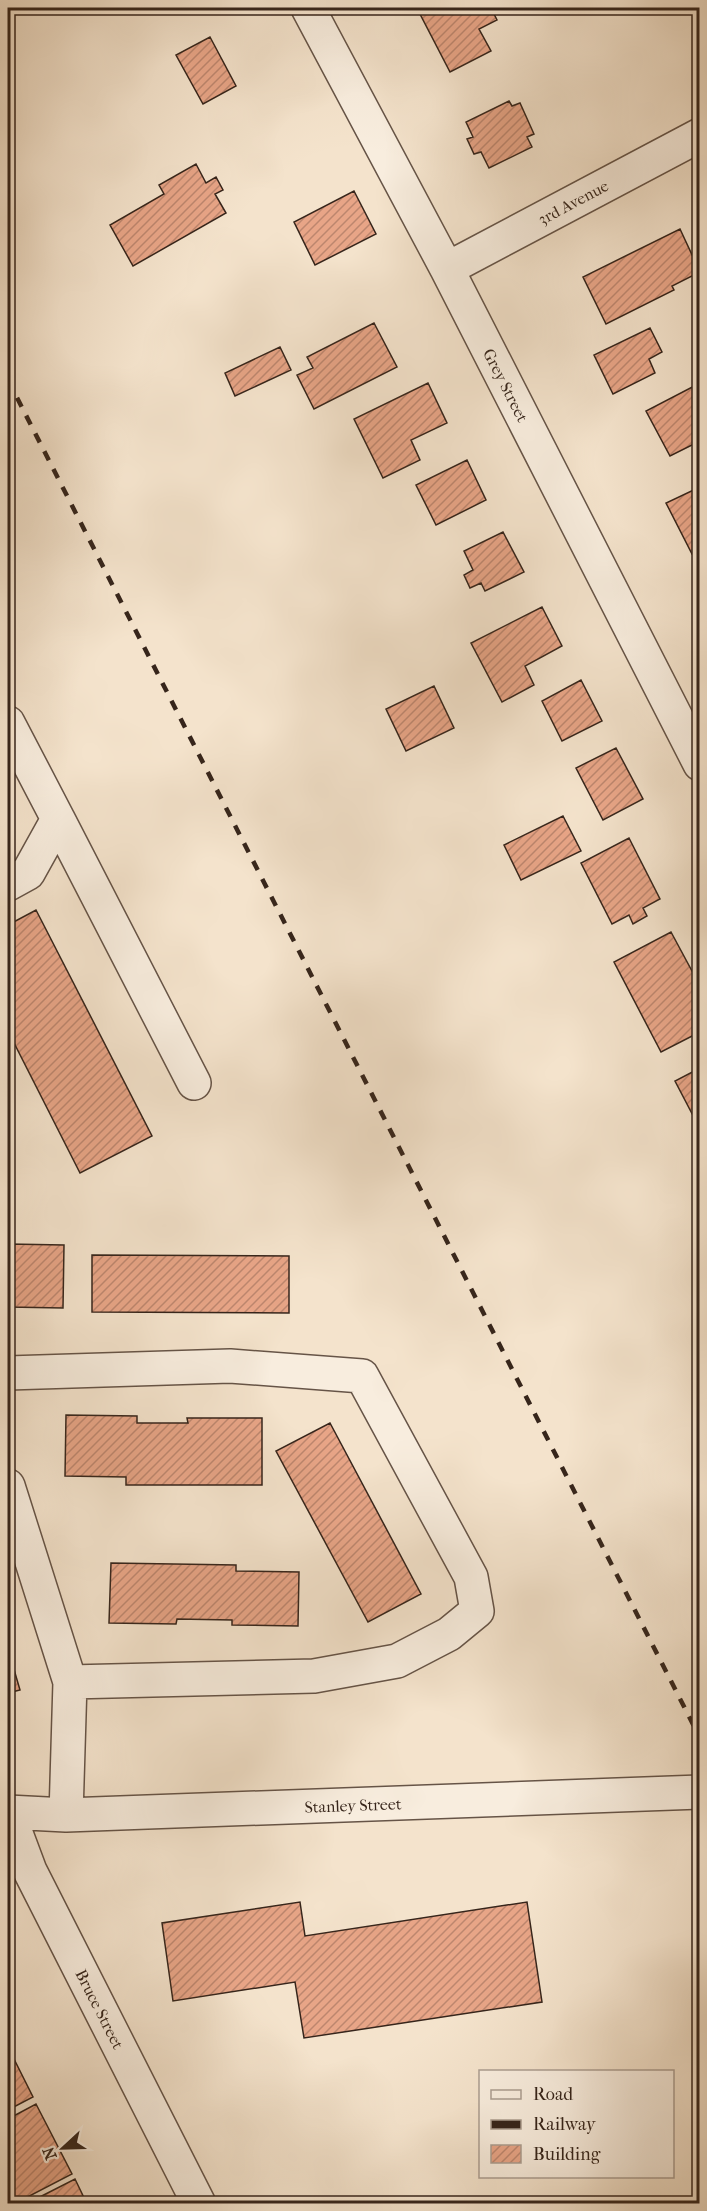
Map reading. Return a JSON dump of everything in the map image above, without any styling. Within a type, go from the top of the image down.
[{"type":"street","name":"Grey Street","points":[[308,8],[447,269],[699,764]]},
{"type":"street","name":"3rd Avenue","points":[[447,269],[699,135]]},
{"type":"street","points":[[8,723],[194,1083]]},
{"type":"street","points":[[8,884],[28,873],[58,819]]},
{"type":"street","points":[[8,1373],[230,1366],[362,1376],[471,1577],[477,1611],[449,1634],[397,1661],[314,1676],[70,1682]]},
{"type":"street","points":[[8,1486],[70,1682],[66,1815]]},
{"type":"street","name":"Stanley Street","points":[[8,1812],[66,1815],[699,1792]]},
{"type":"street","name":"Bruce Street","points":[[8,1812],[30,1871],[199,2204]]},
{"type":"building","points":[[433,8],[491,8],[497,20],[479,29],[491,51],[450,72],[420,14]]},
{"type":"building","points":[[210,37],[236,86],[203,104],[176,55]]},
{"type":"building","points":[[509,101],[512,106],[520,103],[534,134],[527,137],[532,147],[489,168],[481,152],[474,154],[467,139],[473,137],[466,122]]},
{"type":"building","points":[[196,164],[206,183],[216,177],[223,190],[215,194],[226,213],[133,266],[110,225],[164,194],[159,185]]},
{"type":"building","points":[[354,191],[376,234],[315,265],[294,222]]},
{"type":"building","points":[[680,229],[700,272],[672,286],[674,290],[606,324],[583,277]]},
{"type":"building","points":[[374,323],[397,367],[314,409],[297,375],[313,368],[307,357]]},
{"type":"building","points":[[650,328],[662,352],[649,359],[655,373],[613,394],[594,355]]},
{"type":"building","points":[[280,347],[291,370],[235,396],[225,373]]},
{"type":"building","points":[[428,383],[447,423],[411,440],[420,460],[383,478],[354,419]]},
{"type":"building","points":[[700,383],[700,441],[670,456],[646,411]]},
{"type":"building","points":[[467,460],[486,500],[436,525],[416,485]]},
{"type":"building","points":[[700,487],[700,550],[692,554],[666,503]]},
{"type":"building","points":[[503,532],[524,572],[485,591],[481,583],[470,588],[464,575],[473,570],[464,551]]},
{"type":"building","points":[[542,607],[562,646],[525,666],[534,685],[502,702],[471,643]]},
{"type":"building","points":[[581,680],[602,721],[562,741],[542,701]]},
{"type":"building","points":[[434,686],[454,728],[406,751],[386,709]]},
{"type":"building","points":[[616,748],[643,799],[603,820],[576,768]]},
{"type":"building","points":[[563,816],[581,851],[521,880],[504,845]]},
{"type":"building","points":[[629,838],[660,899],[643,908],[647,916],[633,924],[629,915],[612,924],[581,863]]},
{"type":"building","points":[[36,910],[152,1136],[80,1173],[8,1031],[8,925]]},
{"type":"building","points":[[671,932],[700,986],[700,1032],[661,1052],[614,962]]},
{"type":"building","points":[[700,1068],[700,1129],[675,1081]]},
{"type":"building","points":[[8,1244],[64,1245],[63,1308],[8,1307]]},
{"type":"building","points":[[92,1255],[289,1256],[289,1313],[92,1312]]},
{"type":"building","points":[[66,1415],[137,1416],[137,1423],[188,1423],[187,1418],[262,1418],[262,1485],[126,1485],[126,1477],[65,1476]]},
{"type":"building","points":[[330,1423],[421,1594],[368,1622],[276,1451]]},
{"type":"building","points":[[111,1563],[236,1565],[236,1571],[299,1572],[298,1626],[232,1625],[232,1620],[177,1619],[176,1624],[109,1623]]},
{"type":"building","points":[[8,1649],[20,1690],[8,1693]]},
{"type":"building","points":[[300,1902],[305,1936],[527,1902],[542,2002],[304,2038],[295,1982],[173,2001],[162,1923]]},
{"type":"building","points":[[8,2047],[33,2097],[8,2110]]},
{"type":"building","points":[[36,2104],[72,2174],[14,2204],[8,2204],[8,2119]]},
{"type":"building","points":[[75,2179],[87,2204],[26,2204]]},
{"type":"railway","points":[[8,380],[700,1738]]}]
